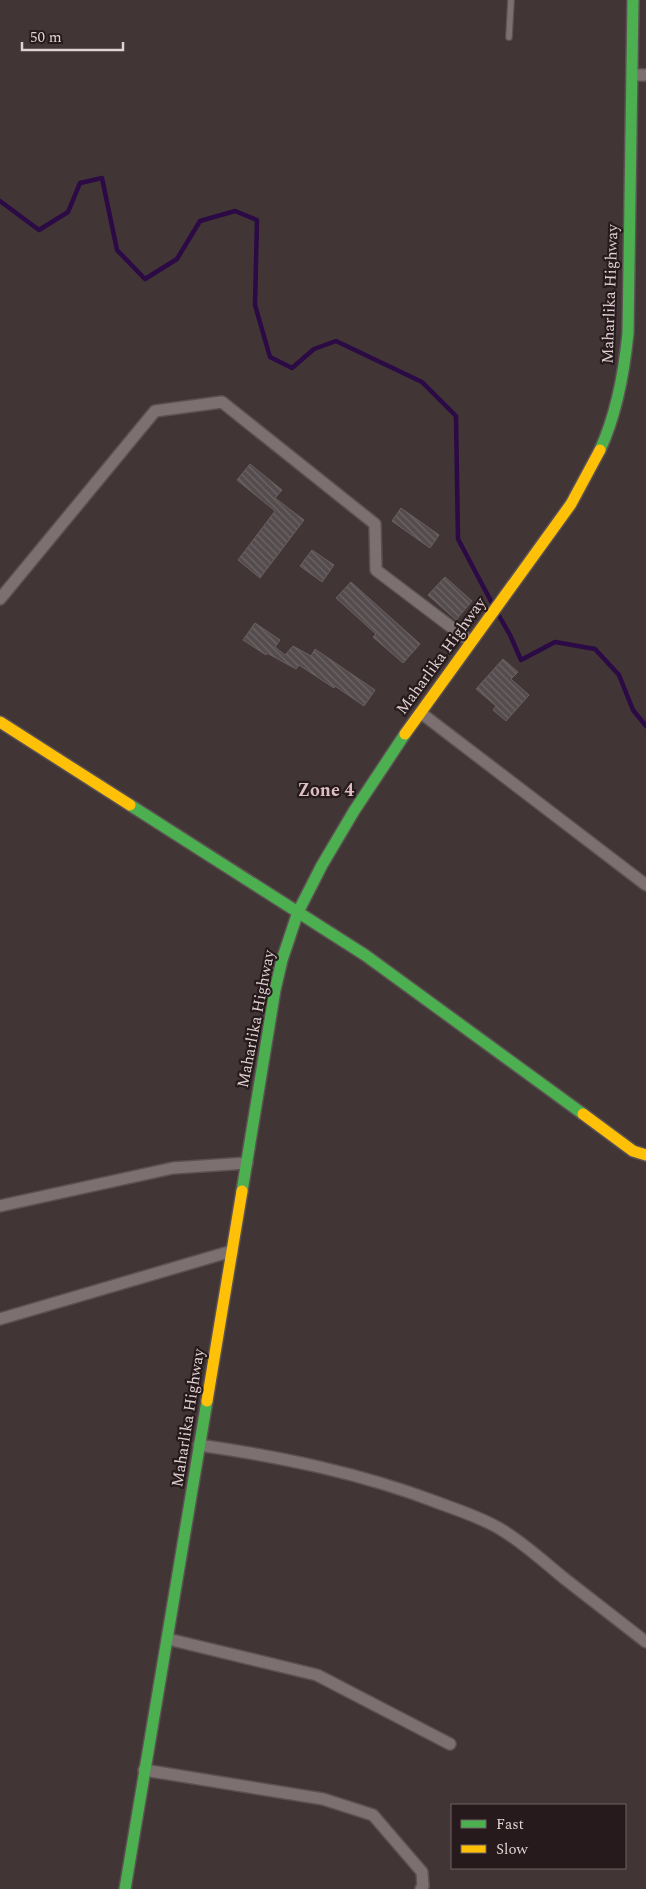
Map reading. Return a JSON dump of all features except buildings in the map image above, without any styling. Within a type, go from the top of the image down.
[{"type":"main road","name":"Maharlika Highway","points":[[125,1889],[275,990],[290,934],[298,912],[322,865],[354,811],[405,734],[517,581],[584,483],[606,438],[618,402],[626,358],[628,333],[633,0]]},
{"type":"main road","points":[[0,722],[365,954],[633,1151],[646,1154]]},
{"type":"street","points":[[633,74],[646,75]]},
{"type":"street","points":[[0,599],[155,411],[222,402],[375,524],[376,570],[471,642]]},
{"type":"street","points":[[421,713],[646,885]]},
{"type":"street","points":[[0,1206],[173,1168],[247,1163]]},
{"type":"street","points":[[0,1319],[232,1251]]},
{"type":"street","points":[[199,1444],[278,1457],[323,1467],[412,1492],[478,1518],[501,1529],[535,1553],[646,1642]]},
{"type":"street","points":[[168,1639],[317,1675],[450,1744]]},
{"type":"street","points":[[144,1770],[323,1799],[373,1815],[422,1872],[423,1886],[421,1889]]},
{"type":"lane","points":[[509,37],[511,0]]},
{"type":"waterway","points":[[0,201],[39,230],[68,212],[80,183],[102,178],[117,250],[145,279],[177,259],[200,221],[235,211],[257,220],[255,305],[270,357],[292,368],[314,349],[336,341],[422,382],[456,416],[458,539],[492,603]]},
{"type":"waterway","points":[[498,614],[521,660],[555,642],[595,649],[619,675],[633,710],[646,726]]},
{"type":"traffic: fast","points":[[600,450],[611,422],[619,393],[628,333],[633,0]]},
{"type":"traffic: fast","points":[[242,1191],[275,990],[282,960],[298,912],[322,865],[354,811],[405,734]]},
{"type":"traffic: fast","points":[[130,805],[365,955],[583,1114]]},
{"type":"traffic: fast","points":[[125,1889],[207,1401]]},
{"type":"traffic: slow","points":[[405,734],[571,504],[600,450]]},
{"type":"traffic: slow","points":[[0,722],[130,805]]},
{"type":"traffic: slow","points":[[583,1114],[633,1151],[646,1155]]},
{"type":"traffic: slow","points":[[207,1401],[242,1191]]},
{"type":"district","name":"Zone 4","points":[[326,790]]}]
